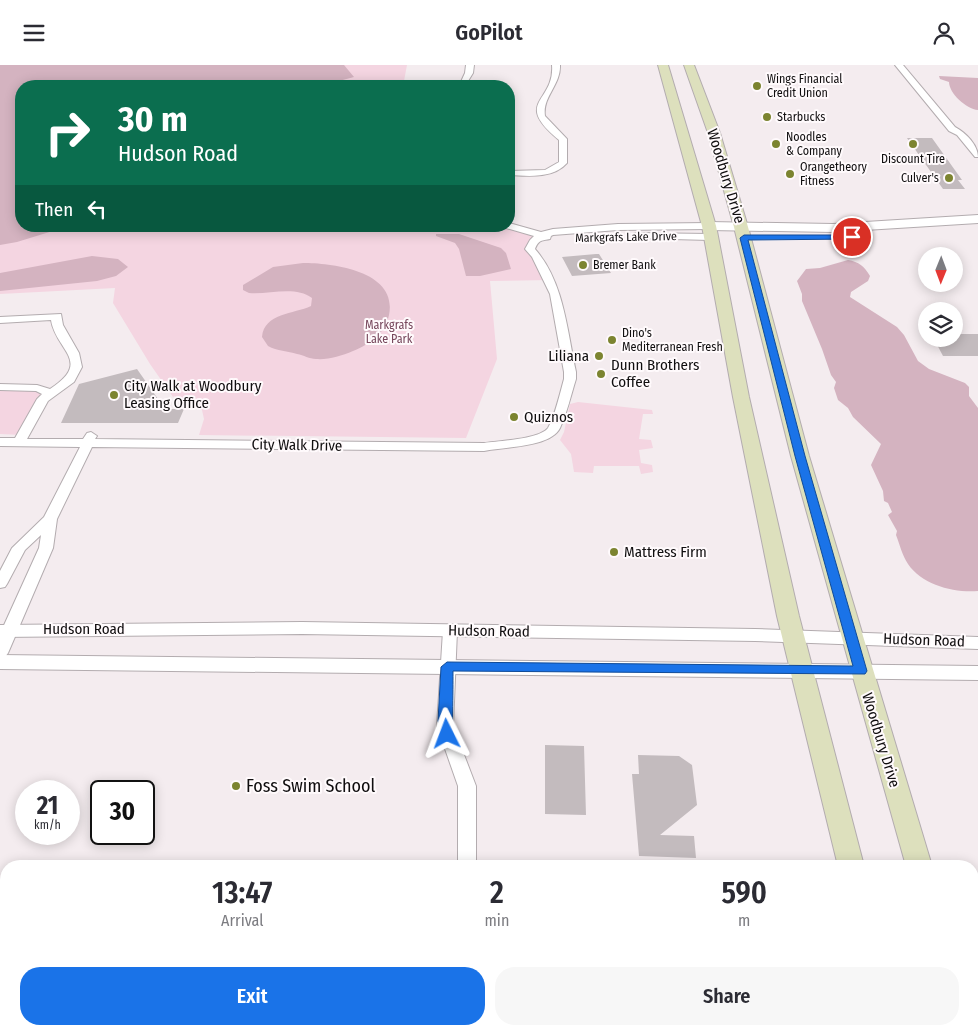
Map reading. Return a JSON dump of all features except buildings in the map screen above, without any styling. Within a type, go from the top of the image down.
[{"type":"main road","name":"Woodbury Drive","points":[[663,65],[710,231],[741,397],[800,670],[849,860]]},
{"type":"main road","name":"Woodbury Drive","points":[[688,65],[714,133],[800,456],[917,860]]},
{"type":"street","points":[[465,80],[470,65]]},
{"type":"street","points":[[515,173],[554,170],[563,163],[563,139],[548,125],[542,117],[541,111],[541,105],[556,81],[556,65]]},
{"type":"street","points":[[900,65],[952,129],[960,133],[978,155]]},
{"type":"street","points":[[911,66],[928,86]]},
{"type":"street","points":[[953,116],[962,129],[960,133]]},
{"type":"street","points":[[742,233],[978,219]]},
{"type":"street","name":"Markgrafs Lake Drive","points":[[542,235],[618,227],[710,231]]},
{"type":"street","name":"Markgrafs Lake Drive","points":[[515,228],[558,239],[710,231]]},
{"type":"street","points":[[710,231],[852,237],[978,228]]},
{"type":"street","points":[[542,235],[530,247],[536,256],[546,245],[558,239]]},
{"type":"street","name":"City Walk Drive","points":[[0,434],[21,438],[484,447],[535,440],[552,431],[570,379],[555,294],[536,256]]},
{"type":"street","points":[[0,320],[57,316],[57,324],[73,352],[77,365],[73,376],[43,399],[21,438]]},
{"type":"street","points":[[0,387],[34,387],[51,393]]},
{"type":"street","name":"City Walk Drive","points":[[0,442],[21,438]]},
{"type":"street","points":[[0,653],[4,631],[46,549],[50,519],[90,439]]},
{"type":"street","points":[[0,584],[19,548],[50,519]]},
{"type":"street","name":"Hudson Road","points":[[4,631],[302,628],[793,636],[978,643]]},
{"type":"street","points":[[450,631],[445,726],[467,786],[467,860]]},
{"type":"street","name":"Hudson Road","points":[[0,662],[978,673]]},
{"type":"green space","name":"Markgrafs Lake Park","points":[[0,65],[407,65],[404,80],[15,80],[15,232],[515,232],[515,228],[542,235],[530,247],[549,280],[490,281],[497,359],[466,438],[199,435],[204,419],[202,410],[193,407],[189,402],[181,404],[175,396],[173,397],[150,364],[113,303],[115,288],[0,294]]},
{"type":"green space","points":[[0,387],[51,393],[23,435],[0,434]]},
{"type":"green space","points":[[578,402],[652,410],[653,414],[643,414],[639,439],[651,440],[653,448],[639,450],[641,463],[652,465],[653,472],[641,474],[639,466],[594,466],[593,473],[574,472],[571,454],[560,440],[564,432],[570,404]]},
{"type":"shaded area","points":[[0,65],[344,65],[354,77],[343,80],[15,80],[15,232],[50,232],[0,245]]},
{"type":"shaded area","points":[[939,76],[978,78],[978,110],[968,107],[959,100],[952,91],[949,82],[940,79]]},
{"type":"shaded area","points":[[436,234],[459,234],[501,248],[506,253],[511,269],[480,276],[466,276],[459,249],[455,243],[436,236]]},
{"type":"shaded area","points":[[92,256],[118,259],[128,267],[116,276],[97,281],[0,291],[0,273]]},
{"type":"shaded area","points":[[848,260],[861,265],[870,276],[868,281],[851,292],[850,297],[897,327],[904,335],[918,361],[929,369],[965,383],[969,387],[969,396],[978,408],[978,591],[959,591],[939,586],[921,577],[908,564],[896,535],[897,531],[888,515],[892,512],[888,503],[884,501],[883,491],[871,465],[881,444],[853,417],[848,408],[838,400],[834,388],[836,382],[831,375],[802,301],[802,294],[797,281],[806,269],[820,268]]},
{"type":"shaded area","points":[[316,263],[346,268],[374,279],[384,288],[389,300],[389,315],[384,328],[371,342],[348,353],[325,359],[311,358],[268,346],[262,337],[268,323],[281,315],[311,306],[312,298],[305,294],[290,291],[249,293],[243,290],[243,285],[273,267]]},
{"type":"place","name":"Wings Financial Credit Union","points":[[757,86]]},
{"type":"place","name":"Starbucks","points":[[767,117]]},
{"type":"place","name":"Noodles & Company","points":[[776,144]]},
{"type":"place","name":"Discount Tire","points":[[913,144]]},
{"type":"place","name":"Orangetheory Fitness","points":[[790,174]]},
{"type":"place","name":"Culver's","points":[[949,178]]},
{"type":"place","name":"Bremer Bank","points":[[583,265]]},
{"type":"place","name":"Dino's Mediterranean Fresh","points":[[612,340]]},
{"type":"place","name":"Liliana","points":[[599,356]]},
{"type":"place","name":"Dunn Brothers Coffee","points":[[601,374]]},
{"type":"place","name":"City Walk at Woodbury Leasing Office","points":[[114,395]]},
{"type":"place","name":"Quiznos","points":[[514,417]]},
{"type":"place","name":"Mattress Firm","points":[[614,552]]},
{"type":"place","name":"Foss Swim School","points":[[236,786]]},
{"type":"route","points":[[447,734],[445,721],[447,667],[861,671],[800,456],[744,238],[852,237]]}]
